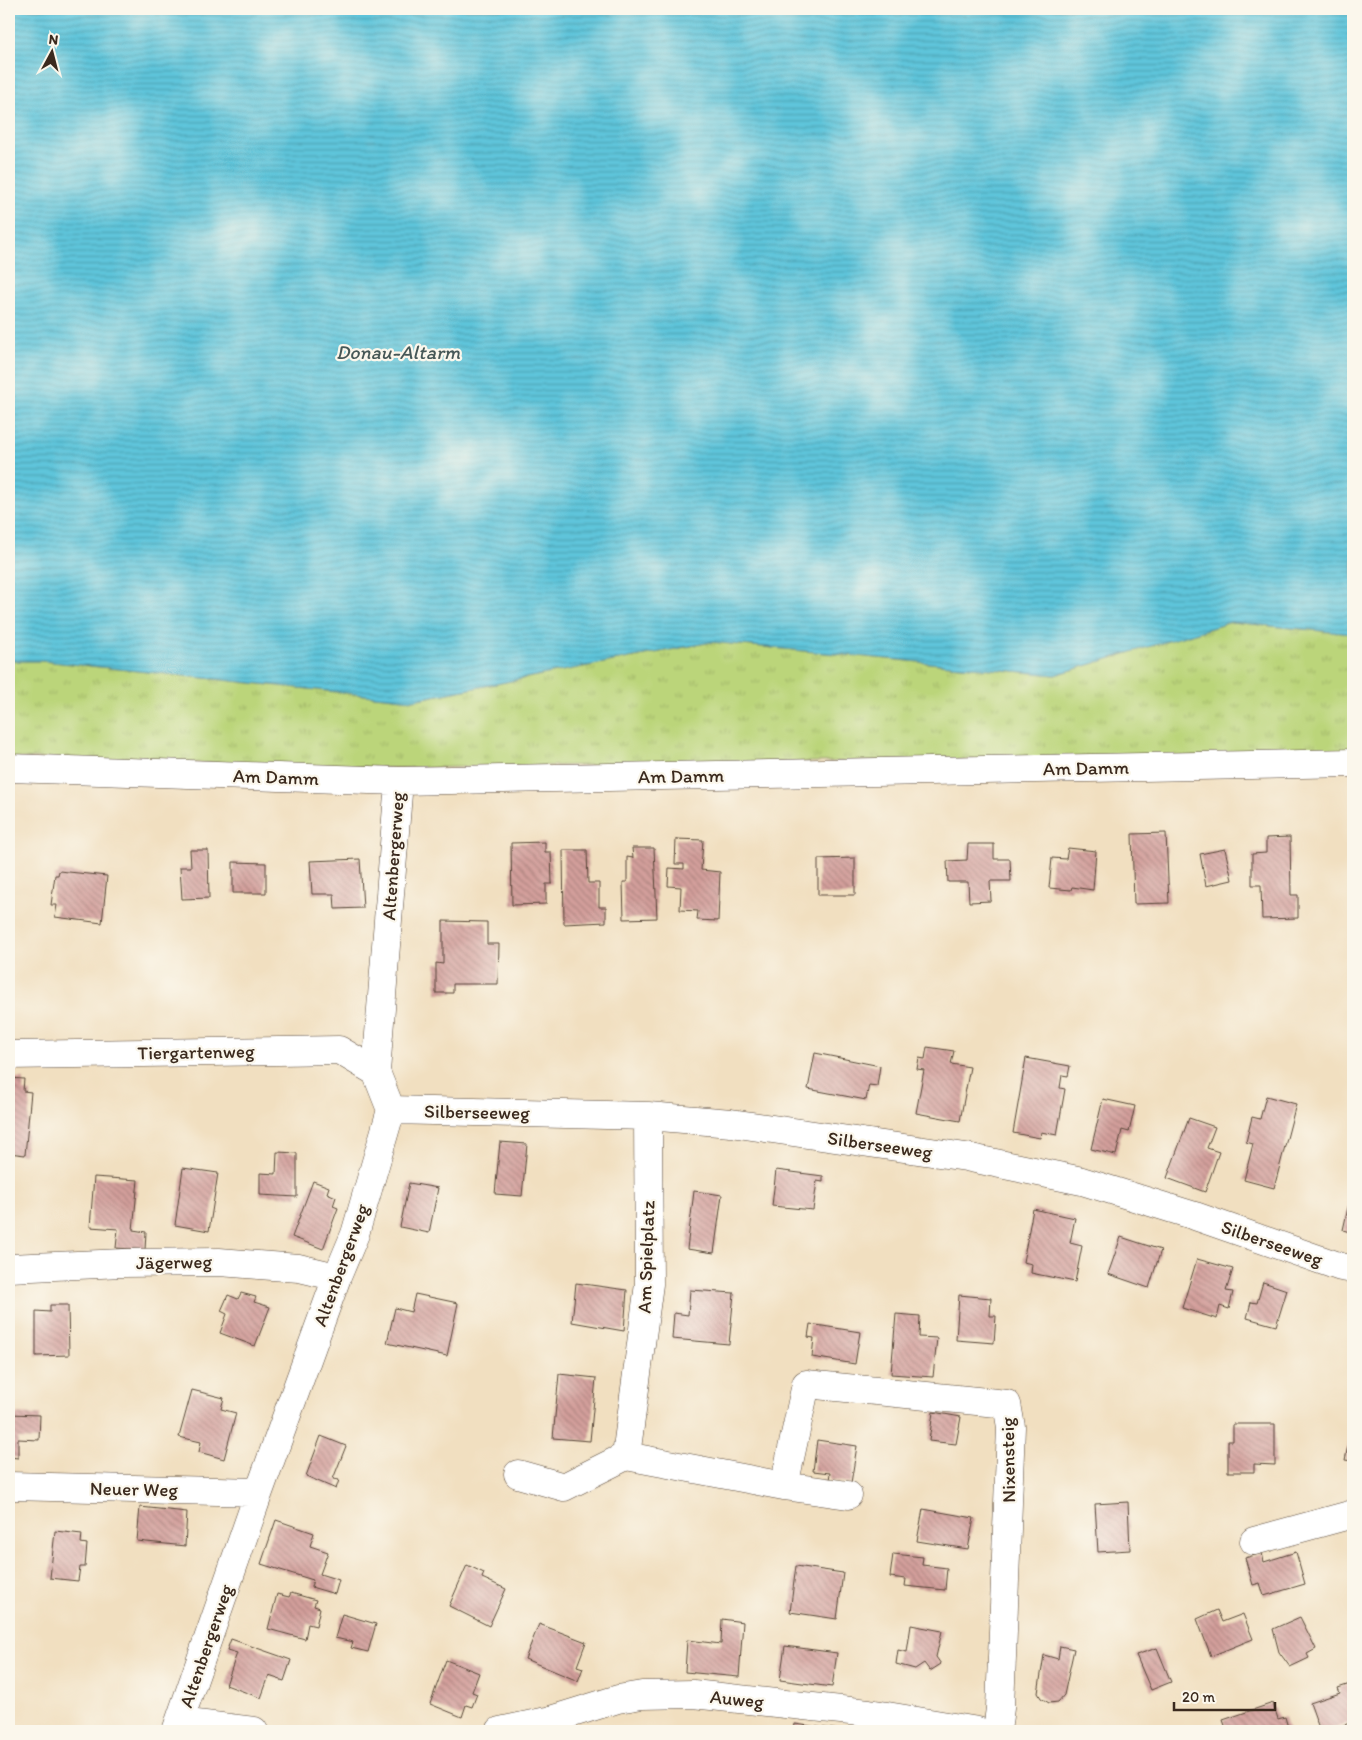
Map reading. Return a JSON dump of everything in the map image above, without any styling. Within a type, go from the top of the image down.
[{"type":"street","name":"Am Damm","points":[[9,768],[399,782],[1353,762]]},
{"type":"street","name":"Altenbergerweg","points":[[178,1727],[259,1492],[337,1277],[355,1234],[391,1110],[376,1072],[399,782]]},
{"type":"street","name":"Tiergartenweg","points":[[9,1055],[340,1050],[376,1072]]},
{"type":"street","name":"Silberseeweg","points":[[391,1110],[648,1116],[731,1123],[956,1156],[1082,1181],[1195,1216],[1353,1269]]},
{"type":"street","name":"Am Spielplatz","points":[[626,1456],[649,1284],[648,1116]]},
{"type":"street","name":"Jägerweg","points":[[9,1268],[123,1263],[219,1262],[299,1268],[337,1277]]},
{"type":"street","name":"Nixensteig","points":[[784,1486],[806,1384],[1006,1404],[1011,1427],[1001,1698],[997,1731]]},
{"type":"street","points":[[518,1474],[564,1487],[626,1456],[784,1486],[848,1495]]},
{"type":"street","name":"Neuer Weg","points":[[9,1486],[259,1492]]},
{"type":"street","points":[[1254,1541],[1353,1514]]},
{"type":"street","name":"Auweg","points":[[500,1731],[547,1722],[618,1699],[642,1695],[693,1694],[869,1713],[978,1731]]},
{"type":"street","points":[[178,1727],[254,1731]]},
{"type":"green space","points":[[1231,622],[1353,634],[1353,754],[401,768],[9,758],[9,661],[43,661],[413,700],[711,642],[1055,675]]},
{"type":"water","name":"Donau-Altarm","points":[[9,9],[1353,9],[1353,634],[1231,622],[1055,675],[711,642],[413,700],[43,661],[9,661]]},
{"type":"building","points":[[1166,833],[1169,903],[1134,904],[1132,834]]},
{"type":"building","points":[[1290,837],[1291,895],[1298,895],[1298,918],[1262,919],[1261,885],[1252,885],[1252,854],[1266,853],[1266,838]]},
{"type":"building","points":[[676,839],[703,840],[701,870],[720,872],[718,921],[697,920],[698,911],[680,910],[681,887],[668,886],[669,868],[684,869],[684,864],[675,864]]},
{"type":"building","points":[[545,842],[545,852],[551,852],[552,884],[546,884],[546,904],[512,905],[511,843]]},
{"type":"building","points":[[968,844],[994,844],[994,859],[1010,859],[1011,881],[990,881],[991,901],[969,902],[968,882],[948,882],[947,861],[967,860]]},
{"type":"building","points":[[632,848],[654,848],[657,918],[624,919],[623,882],[627,882],[627,857],[633,858]]},
{"type":"building","points":[[1068,848],[1096,851],[1093,890],[1072,887],[1071,890],[1049,888],[1052,858],[1066,859]]},
{"type":"building","points":[[1225,849],[1232,880],[1206,886],[1200,854]]},
{"type":"building","points":[[190,850],[208,850],[209,898],[182,899],[180,867],[191,867]]},
{"type":"building","points":[[563,850],[587,850],[588,883],[599,883],[599,907],[606,907],[606,922],[564,924]]},
{"type":"building","points":[[855,858],[855,895],[818,895],[818,859]]},
{"type":"building","points":[[360,859],[363,908],[335,909],[334,894],[312,894],[310,861]]},
{"type":"building","points":[[233,862],[266,863],[266,893],[233,893]]},
{"type":"building","points":[[59,871],[107,876],[102,923],[55,917],[57,905],[51,905],[55,875],[58,875]]},
{"type":"building","points":[[443,921],[487,922],[487,944],[499,944],[498,984],[453,984],[453,993],[436,993],[436,963],[443,964]]},
{"type":"building","points":[[927,1047],[954,1051],[951,1064],[970,1067],[960,1121],[916,1113],[924,1070],[917,1069],[919,1058],[925,1059]]},
{"type":"building","points":[[815,1053],[880,1066],[877,1086],[869,1085],[866,1100],[808,1089]]},
{"type":"building","points":[[1026,1058],[1070,1066],[1068,1076],[1062,1075],[1060,1088],[1065,1089],[1057,1135],[1041,1132],[1040,1138],[1013,1133]]},
{"type":"building","points":[[9,1078],[24,1079],[23,1091],[31,1092],[25,1155],[9,1153]]},
{"type":"building","points":[[1266,1096],[1296,1104],[1274,1188],[1244,1180],[1253,1144],[1246,1142],[1252,1117],[1260,1119]]},
{"type":"building","points":[[1103,1099],[1135,1106],[1129,1132],[1122,1130],[1116,1155],[1091,1149]]},
{"type":"building","points":[[1189,1118],[1215,1127],[1207,1148],[1219,1152],[1205,1192],[1167,1178]]},
{"type":"building","points":[[500,1142],[527,1144],[522,1196],[495,1194]]},
{"type":"building","points":[[277,1152],[297,1153],[297,1197],[260,1195],[260,1173],[276,1174]]},
{"type":"building","points":[[183,1168],[218,1173],[209,1231],[175,1225]]},
{"type":"building","points":[[776,1170],[823,1176],[823,1182],[817,1181],[813,1210],[772,1206]]},
{"type":"building","points":[[94,1177],[138,1180],[133,1230],[146,1232],[145,1250],[116,1248],[118,1229],[90,1227]]},
{"type":"building","points":[[313,1181],[329,1187],[327,1193],[336,1197],[333,1206],[338,1208],[323,1249],[292,1237]]},
{"type":"building","points":[[409,1183],[438,1188],[429,1233],[400,1227]]},
{"type":"building","points":[[694,1191],[722,1195],[714,1253],[687,1249]]},
{"type":"building","points":[[1353,1191],[1353,1233],[1343,1230]]},
{"type":"building","points":[[1033,1209],[1075,1218],[1070,1243],[1082,1246],[1075,1282],[1031,1273],[1032,1264],[1023,1262]]},
{"type":"building","points":[[1121,1237],[1161,1250],[1149,1288],[1108,1274]]},
{"type":"building","points":[[1197,1259],[1233,1269],[1226,1291],[1233,1292],[1229,1309],[1220,1306],[1217,1319],[1182,1308]]},
{"type":"building","points":[[1263,1282],[1287,1290],[1276,1326],[1247,1318],[1251,1302],[1257,1303]]},
{"type":"building","points":[[576,1283],[627,1290],[624,1331],[572,1322]]},
{"type":"building","points":[[690,1290],[734,1293],[729,1344],[672,1339],[674,1313],[688,1315]]},
{"type":"building","points":[[241,1293],[256,1297],[254,1302],[270,1307],[255,1346],[220,1333],[227,1314],[221,1311],[228,1295],[238,1299]]},
{"type":"building","points":[[415,1294],[458,1303],[447,1356],[387,1343],[395,1308],[411,1312]]},
{"type":"building","points":[[959,1295],[991,1298],[990,1316],[996,1316],[994,1343],[956,1340]]},
{"type":"building","points":[[50,1305],[68,1305],[69,1355],[36,1356],[36,1311],[50,1312]]},
{"type":"building","points":[[896,1314],[920,1316],[919,1337],[937,1338],[933,1377],[891,1374]]},
{"type":"building","points":[[810,1324],[860,1332],[855,1364],[812,1357],[814,1338],[808,1337]]},
{"type":"building","points":[[559,1374],[596,1378],[590,1441],[553,1438]]},
{"type":"building","points":[[192,1390],[224,1398],[221,1409],[236,1413],[224,1459],[199,1452],[201,1442],[179,1437]]},
{"type":"building","points":[[933,1412],[961,1417],[956,1444],[929,1441]]},
{"type":"building","points":[[9,1414],[40,1415],[39,1440],[18,1439],[18,1458],[9,1457]]},
{"type":"building","points":[[1233,1424],[1275,1424],[1275,1465],[1254,1464],[1254,1472],[1228,1472],[1228,1441],[1233,1441]]},
{"type":"building","points":[[1353,1427],[1353,1461],[1345,1460]]},
{"type":"building","points":[[321,1436],[346,1446],[333,1479],[339,1480],[336,1489],[306,1476]]},
{"type":"building","points":[[817,1440],[857,1446],[851,1483],[829,1480],[830,1473],[813,1471]]},
{"type":"building","points":[[1128,1502],[1130,1550],[1098,1552],[1095,1504]]},
{"type":"building","points":[[140,1507],[187,1512],[185,1546],[137,1541]]},
{"type":"building","points":[[923,1509],[974,1518],[968,1549],[917,1541]]},
{"type":"building","points":[[276,1520],[314,1533],[310,1546],[328,1552],[320,1574],[339,1580],[335,1594],[311,1587],[313,1580],[261,1564]]},
{"type":"building","points":[[55,1531],[82,1534],[81,1543],[87,1544],[85,1567],[80,1567],[78,1581],[50,1578]]},
{"type":"building","points":[[1296,1552],[1305,1584],[1264,1596],[1260,1583],[1253,1585],[1245,1558],[1262,1553],[1264,1562]]},
{"type":"building","points":[[893,1554],[923,1557],[922,1565],[947,1568],[945,1590],[905,1586],[906,1579],[890,1577]]},
{"type":"building","points":[[467,1565],[484,1573],[482,1578],[506,1589],[489,1626],[449,1606]]},
{"type":"building","points":[[796,1566],[843,1573],[837,1619],[790,1612]]},
{"type":"building","points":[[291,1593],[316,1600],[314,1606],[320,1608],[316,1626],[308,1624],[305,1639],[268,1629],[277,1594],[289,1597]]},
{"type":"building","points":[[1217,1610],[1222,1622],[1243,1614],[1253,1639],[1211,1656],[1197,1619]]},
{"type":"building","points":[[342,1614],[376,1624],[368,1652],[351,1648],[353,1642],[335,1638]]},
{"type":"building","points":[[1300,1617],[1316,1649],[1307,1654],[1309,1658],[1290,1667],[1279,1652],[1273,1629]]},
{"type":"building","points":[[722,1619],[743,1622],[739,1677],[685,1672],[687,1640],[721,1644]]},
{"type":"building","points":[[539,1624],[586,1642],[577,1666],[583,1668],[578,1681],[525,1659]]},
{"type":"building","points":[[911,1625],[942,1631],[936,1657],[941,1664],[930,1671],[924,1663],[915,1669],[896,1664],[898,1650],[907,1652]]},
{"type":"building","points":[[231,1639],[291,1660],[284,1681],[269,1676],[261,1698],[226,1685],[237,1653],[227,1650]]},
{"type":"building","points":[[785,1646],[837,1653],[832,1687],[780,1680]]},
{"type":"building","points":[[1060,1646],[1074,1649],[1064,1695],[1058,1702],[1049,1703],[1041,1698],[1038,1693],[1044,1655],[1058,1659]]},
{"type":"building","points":[[1157,1648],[1171,1682],[1151,1690],[1136,1655]]},
{"type":"building","points":[[446,1660],[479,1673],[472,1692],[477,1694],[472,1707],[466,1705],[462,1717],[430,1704]]},
{"type":"building","points":[[1353,1683],[1353,1722],[1326,1731],[1320,1731],[1310,1703],[1340,1693],[1338,1688]]},
{"type":"building","points":[[1273,1703],[1278,1719],[1285,1717],[1289,1731],[1227,1731],[1223,1720]]},
{"type":"building","points":[[795,1724],[840,1730],[840,1731],[794,1731]]}]
